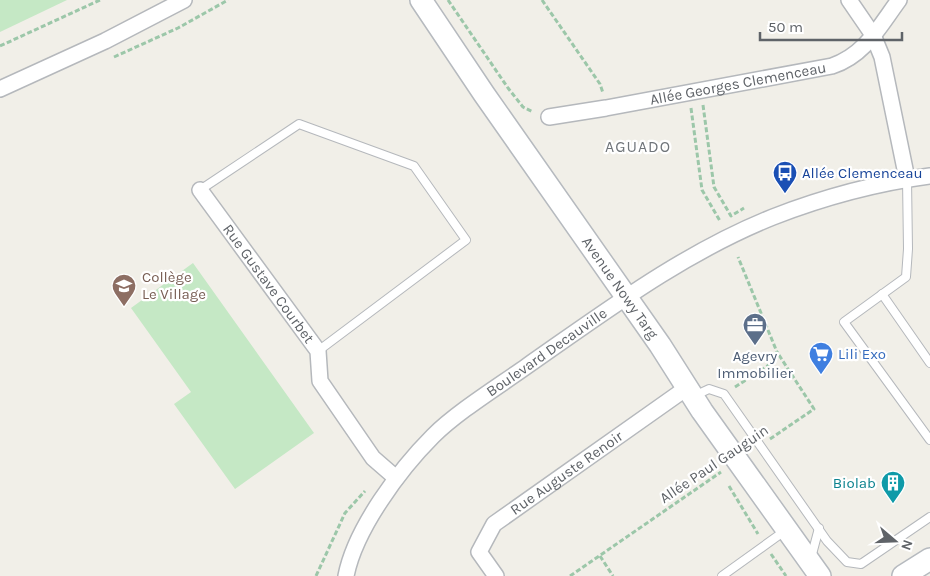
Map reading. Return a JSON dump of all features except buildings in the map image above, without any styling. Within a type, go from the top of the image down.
[{"type":"street","points":[[0,89],[105,40],[184,0]]},
{"type":"street","name":"Avenue Nowy Targ","points":[[421,0],[691,392],[729,467],[786,530],[815,569]]},
{"type":"street","points":[[849,0],[873,35],[882,57],[907,179]]},
{"type":"street","name":"Allée Georges Clemenceau","points":[[549,117],[695,95],[848,61],[861,50],[899,0]]},
{"type":"street","name":"Boulevard Decauville","points":[[346,576],[348,564],[370,520],[390,473],[434,435],[486,396],[625,298],[674,265],[767,220],[824,200],[907,179],[930,176]]},
{"type":"street","name":"Rue Gustave Courbet","points":[[200,190],[318,350],[320,381],[373,458],[390,473]]},
{"type":"street","name":"Rue Auguste Renoir","points":[[496,576],[479,552],[494,524],[691,392]]},
{"type":"street","points":[[903,576],[930,560]]},
{"type":"lane","points":[[200,190],[299,124],[414,166],[466,240],[318,350]]},
{"type":"lane","points":[[907,179],[908,249],[906,277],[844,322],[930,440]]},
{"type":"lane","points":[[882,294],[930,363]]},
{"type":"lane","points":[[691,392],[709,389],[724,394],[819,528],[847,562],[861,564],[930,517]]},
{"type":"lane","points":[[815,569],[819,528]]},
{"type":"lane","points":[[722,576],[786,530]]},
{"type":"path","points":[[0,46],[100,0]]},
{"type":"path","points":[[448,0],[523,107],[549,117]]},
{"type":"path","points":[[542,0],[600,84],[606,108]]},
{"type":"path","points":[[695,95],[714,187],[731,216]]},
{"type":"path","points":[[695,95],[702,190],[720,221]]},
{"type":"path","points":[[724,394],[772,364],[777,352],[738,257]]},
{"type":"path","name":"Allée Paul Gauguin","points":[[760,446],[814,408],[777,352]]},
{"type":"path","points":[[715,465],[729,467],[765,545],[786,576]]},
{"type":"path","name":"Allée Paul Gauguin","points":[[570,576],[729,467]]},
{"type":"path","points":[[316,576],[346,513],[390,473]]},
{"type":"path","points":[[600,556],[613,576]]},
{"type":"green space","points":[[0,0],[67,0],[0,32]]},
{"type":"green space","points":[[193,263],[314,433],[235,489],[174,404],[191,392],[131,308]]},
{"type":"place","name":"Allée Clemenceau","points":[[785,194]]},
{"type":"place","name":"Collège Le Village","points":[[124,307]]},
{"type":"place","name":"Agevry Immobilier","points":[[755,346]]},
{"type":"place","name":"Lili Exo","points":[[821,375]]},
{"type":"place","name":"Biolab","points":[[893,504]]},
{"type":"district","name":"AGUADO","points":[[638,146]]}]
